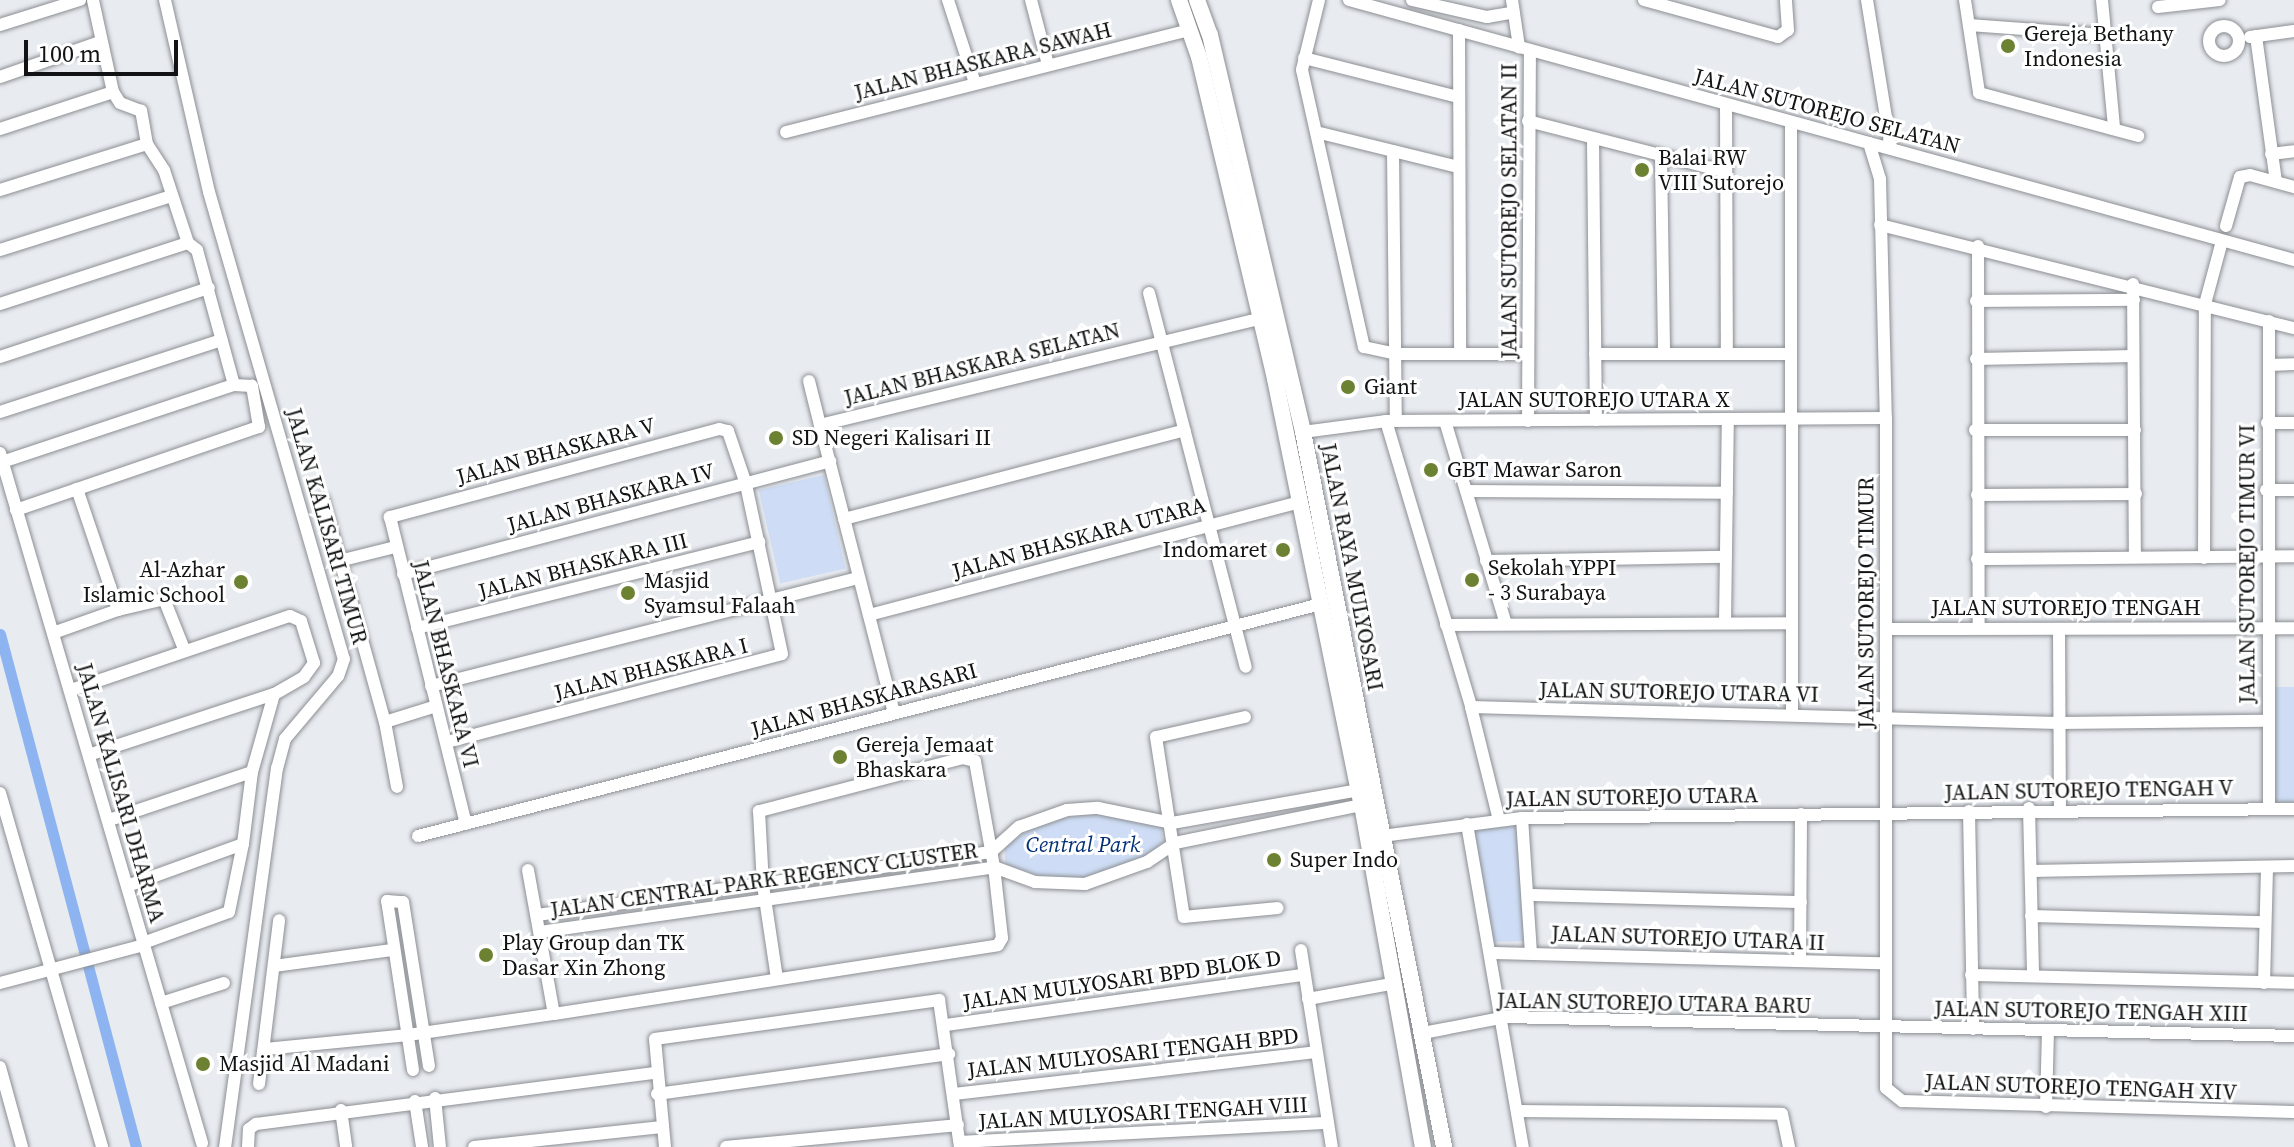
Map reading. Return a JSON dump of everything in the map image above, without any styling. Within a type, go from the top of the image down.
[{"type":"main road","name":"JALAN RAYA MULYOSARI","points":[[1179,0],[1250,240]]},
{"type":"main road","name":"JALAN RAYA MULYOSARI","points":[[1197,0],[1255,264],[1303,432],[1321,604],[1396,983],[1423,1147]]},
{"type":"main road","name":"JALAN RAYA MULYOSARI","points":[[1255,264],[1259,319],[1300,502],[1316,539],[1382,836],[1444,1147]]},
{"type":"main road","points":[[1400,1012],[1418,1008]]},
{"type":"street","points":[[0,25],[80,0]]},
{"type":"street","points":[[93,0],[113,92],[126,105],[138,108],[144,118],[147,144],[164,170],[188,243],[197,250],[234,385]]},
{"type":"street","name":"JALAN KALISARI TIMUR","points":[[165,0],[209,192],[344,659],[338,676],[285,739],[277,768],[225,1147]]},
{"type":"street","points":[[948,0],[975,83]]},
{"type":"street","points":[[1031,0],[1048,65]]},
{"type":"street","points":[[1319,0],[1304,58],[1316,132],[1363,345],[1370,352],[1396,354],[1527,354]]},
{"type":"street","name":"JALAN SUTOREJO SELATAN","points":[[1349,0],[2294,260]]},
{"type":"street","points":[[1412,0],[1487,17],[1513,6]]},
{"type":"street","points":[[1644,0],[1778,37],[1788,30],[1786,0]]},
{"type":"street","points":[[1867,0],[1891,148]]},
{"type":"street","points":[[1965,0],[1979,93],[2114,127],[2138,136]]},
{"type":"street","points":[[2102,0],[2114,127]]},
{"type":"street","points":[[2158,7],[2220,0],[2222,26],[2209,40],[2216,53],[2230,55],[2240,38]]},
{"type":"street","name":"JALAN SUTOREJO SELATAN II","points":[[1513,6],[1525,48],[1528,121],[1528,421]]},
{"type":"street","points":[[1969,25],[2104,35]]},
{"type":"street","points":[[2222,26],[2235,30],[2240,38]]},
{"type":"street","name":"JALAN BHASKARA SAWAH","points":[[786,132],[1189,30]]},
{"type":"street","points":[[1459,30],[1460,354]]},
{"type":"street","points":[[2240,38],[2294,31]]},
{"type":"street","points":[[2256,36],[2276,182]]},
{"type":"street","points":[[0,77],[100,42]]},
{"type":"street","points":[[1304,58],[1458,97]]},
{"type":"street","points":[[0,129],[113,92]]},
{"type":"street","points":[[1726,104],[1727,353]]},
{"type":"street","points":[[1528,121],[1726,172]]},
{"type":"street","points":[[1791,123],[1792,714]]},
{"type":"street","points":[[1316,132],[1458,167]]},
{"type":"street","points":[[1593,139],[1596,420]]},
{"type":"street","name":"JALAN SUTOREJO TIMUR","points":[[1869,143],[1880,179],[1886,418],[1886,1026]]},
{"type":"street","points":[[0,190],[147,144]]},
{"type":"street","name":"JALAN SUTOREJO TIMUR","points":[[1880,179],[1891,148]]},
{"type":"street","points":[[1393,151],[1396,354],[1391,421],[1471,707],[1499,820]]},
{"type":"street","points":[[2271,154],[2294,151]]},
{"type":"street","points":[[1661,157],[1664,354]]},
{"type":"street","points":[[2226,226],[2240,177],[2294,187]]},
{"type":"street","points":[[0,250],[171,196]]},
{"type":"street","points":[[1880,225],[2133,284],[2294,328]]},
{"type":"street","points":[[2204,558],[2205,304],[2222,241]]},
{"type":"street","points":[[0,304],[188,243]]},
{"type":"street","points":[[1978,246],[1975,430],[1979,628]]},
{"type":"street","points":[[2133,284],[2135,557]]},
{"type":"street","points":[[0,357],[209,288]]},
{"type":"street","points":[[1149,293],[1246,667]]},
{"type":"street","points":[[1976,301],[2134,300]]},
{"type":"street","name":"JALAN BHASKARA SELATAN","points":[[894,713],[820,425],[1259,319]]},
{"type":"street","name":"JALAN SUTOREJO TIMUR VI","points":[[2269,321],[2266,490],[2269,808]]},
{"type":"street","points":[[0,412],[222,340]]},
{"type":"street","points":[[1595,354],[1791,354]]},
{"type":"street","points":[[1976,359],[2133,356]]},
{"type":"street","points":[[2269,365],[2294,364]]},
{"type":"street","points":[[809,381],[820,425]]},
{"type":"street","points":[[1,458],[234,385],[252,386],[260,422],[256,431],[16,510]]},
{"type":"street","name":"JALAN SUTOREJO UTARA X","points":[[1303,432],[1391,421],[1886,418]]},
{"type":"street","points":[[1725,623],[1728,419]]},
{"type":"street","points":[[1445,421],[1506,624]]},
{"type":"street","points":[[2267,423],[2294,423]]},
{"type":"street","name":"JALAN BHASKARA V","points":[[393,515],[719,429],[729,433]]},
{"type":"street","points":[[844,519],[1185,430]]},
{"type":"street","points":[[1975,430],[2135,430]]},
{"type":"street","name":"JALAN BHASKARA I","points":[[447,742],[777,658],[784,648],[746,484],[729,433]]},
{"type":"street","name":"JALAN KALISARI DHARMA","points":[[1,458],[91,754],[202,1143]]},
{"type":"street","name":"JALAN BHASKARA IV","points":[[403,574],[830,461]]},
{"type":"street","points":[[77,489],[118,610]]},
{"type":"street","points":[[2266,490],[2294,490]]},
{"type":"street","points":[[1467,491],[1727,493]]},
{"type":"street","points":[[1977,495],[2136,494]]},
{"type":"street","points":[[323,499],[385,722],[397,787]]},
{"type":"street","name":"JALAN BHASKARA UTARA","points":[[869,615],[1300,502]]},
{"type":"street","name":"JALAN BHASKARA VI","points":[[393,515],[389,522],[466,824]]},
{"type":"street","name":"JALAN BHASKARA III","points":[[417,628],[759,542]]},
{"type":"street","points":[[339,561],[395,547]]},
{"type":"street","points":[[1977,559],[2294,556]]},
{"type":"street","points":[[1486,561],[1726,557]]},
{"type":"street","points":[[431,686],[858,578]]},
{"type":"street","points":[[53,633],[162,598],[184,649]]},
{"type":"street","name":"JALAN BHASKARASARI","points":[[418,836],[1321,604]]},
{"type":"street","points":[[71,690],[184,649],[297,616],[313,667],[274,694],[91,754]]},
{"type":"street","points":[[1446,625],[1792,623]]},
{"type":"street","name":"JALAN SUTOREJO TENGAH","points":[[1886,629],[2294,628]]},
{"type":"street","points":[[2059,629],[2060,809]]},
{"type":"street","points":[[0,983],[128,949],[229,912],[243,844],[252,772],[274,694]]},
{"type":"street","points":[[385,722],[436,706]]},
{"type":"street","name":"JALAN SUTOREJO UTARA VI","points":[[1471,707],[2059,723],[2266,721]]},
{"type":"street","points":[[1245,717],[1157,736],[1185,919],[1278,908]]},
{"type":"street","name":"JALAN CENTRAL PARK REGENCY CLUSTER","points":[[265,1049],[408,1035],[554,1014],[998,945],[1002,938],[978,768],[972,759],[963,758],[760,810],[756,819],[763,885]]},
{"type":"street","points":[[109,820],[252,772]]},
{"type":"street","points":[[0,793],[53,967],[102,1147]]},
{"type":"street","name":"JALAN CENTRAL PARK REGENCY CLUSTER","points":[[537,915],[991,852],[1019,827],[1067,810],[1098,808],[1172,823],[1361,797]]},
{"type":"street","name":"JALAN CENTRAL PARK REGENCY CLUSTER","points":[[540,932],[994,867],[1035,882],[1085,884],[1147,862],[1175,843],[1248,829],[1361,797]]},
{"type":"street","points":[[2029,808],[2033,976]]},
{"type":"street","name":"JALAN SUTOREJO TENGAH V","points":[[1885,813],[2029,808],[2294,809]]},
{"type":"street","points":[[1969,811],[1973,1029]]},
{"type":"street","points":[[1245,813],[1248,829]]},
{"type":"street","name":"JALAN SUTOREJO UTARA","points":[[1382,836],[1522,818],[1885,813]]},
{"type":"street","points":[[1800,961],[1801,814]]},
{"type":"street","points":[[1522,818],[1531,954]]},
{"type":"street","points":[[1467,824],[1523,1147]]},
{"type":"street","points":[[127,886],[243,844]]},
{"type":"street","points":[[2031,871],[2294,866]]},
{"type":"street","points":[[2264,983],[2267,867]]},
{"type":"street","name":"JALAN CENTRAL PARK REGENCY CLUSTER","points":[[528,870],[554,1014]]},
{"type":"street","points":[[763,885],[777,979]]},
{"type":"street","points":[[1529,895],[1801,902]]},
{"type":"street","points":[[413,1070],[384,907],[398,900],[429,1066]]},
{"type":"street","points":[[2031,916],[2265,922]]},
{"type":"street","points":[[259,1084],[279,920]]},
{"type":"street","points":[[274,966],[392,950]]},
{"type":"street","points":[[1301,950],[1332,1147]]},
{"type":"street","name":"JALAN SUTOREJO UTARA II","points":[[1491,953],[1884,963]]},
{"type":"street","name":"JALAN MULYOSARI BPD BLOK D","points":[[946,1025],[1304,975]]},
{"type":"street","points":[[1971,975],[2294,983]]},
{"type":"street","points":[[161,1003],[224,983]]},
{"type":"street","points":[[1308,999],[1396,983]]},
{"type":"street","points":[[665,1147],[652,1044],[657,1039],[939,1000],[946,1025],[960,1144]]},
{"type":"street","name":"JALAN SUTOREJO UTARA BARU","points":[[1423,1033],[1500,1017],[1886,1026]]},
{"type":"street","name":"JALAN SUTOREJO TENGAH XIII","points":[[1886,1026],[2294,1036]]},
{"type":"street","name":"JALAN SUTOREJO TENGAH XIV","points":[[1886,1026],[1884,1084],[1895,1099],[2046,1107],[2294,1112]]},
{"type":"street","points":[[2046,1107],[2048,1032]]},
{"type":"street","name":"JALAN MULYOSARI TENGAH BPD","points":[[954,1094],[1316,1052]]},
{"type":"street","points":[[657,1094],[949,1054]]},
{"type":"street","points":[[2,1069],[21,1145],[6,1147]]},
{"type":"street","points":[[248,1147],[250,1127],[341,1110],[655,1073]]},
{"type":"street","points":[[435,1098],[440,1147]]},
{"type":"street","points":[[415,1101],[422,1147]]},
{"type":"street","points":[[341,1110],[346,1147]]},
{"type":"street","points":[[1517,1111],[1782,1114],[1788,1123],[1789,1147]]},
{"type":"street","name":"JALAN MULYOSARI TENGAH VIII","points":[[960,1144],[1328,1123]]},
{"type":"street","points":[[726,1147],[958,1125]]},
{"type":"street","points":[[474,1147],[662,1127]]},
{"type":"green space","points":[[824,475],[846,569],[780,584],[759,490]]},
{"type":"green space","points":[[2273,687],[2294,687],[2294,802],[2273,802]]},
{"type":"green space","name":"Central Park","points":[[1096,813],[1161,827],[1163,843],[1142,859],[1082,878],[1043,877],[1005,864],[1005,846],[1024,833],[1051,820]]},
{"type":"green space","points":[[1520,821],[1525,941],[1492,942],[1472,827]]},
{"type":"waterway","points":[[0,634],[136,1147]]},
{"type":"place","name":"Gereja Bethany Indonesia","points":[[2008,46]]},
{"type":"place","name":"Balai RW VIII Sutorejo","points":[[1642,170]]},
{"type":"place","name":"Giant","points":[[1348,387]]},
{"type":"place","name":"SD Negeri Kalisari II","points":[[776,438]]},
{"type":"place","name":"GBT Mawar Saron","points":[[1431,470]]},
{"type":"place","name":"Indomaret","points":[[1283,550]]},
{"type":"place","name":"Sekolah YPPI - 3 Surabaya","points":[[1472,580]]},
{"type":"place","name":"Al-Azhar Islamic School","points":[[241,582]]},
{"type":"place","name":"Masjid Syamsul Falaah","points":[[628,593]]},
{"type":"place","name":"Gereja Jemaat Bhaskara","points":[[840,757]]},
{"type":"place","name":"Super Indo","points":[[1274,860]]},
{"type":"place","name":"Play Group dan TK Dasar Xin Zhong","points":[[486,955]]},
{"type":"place","name":"Masjid Al Madani","points":[[203,1064]]}]
